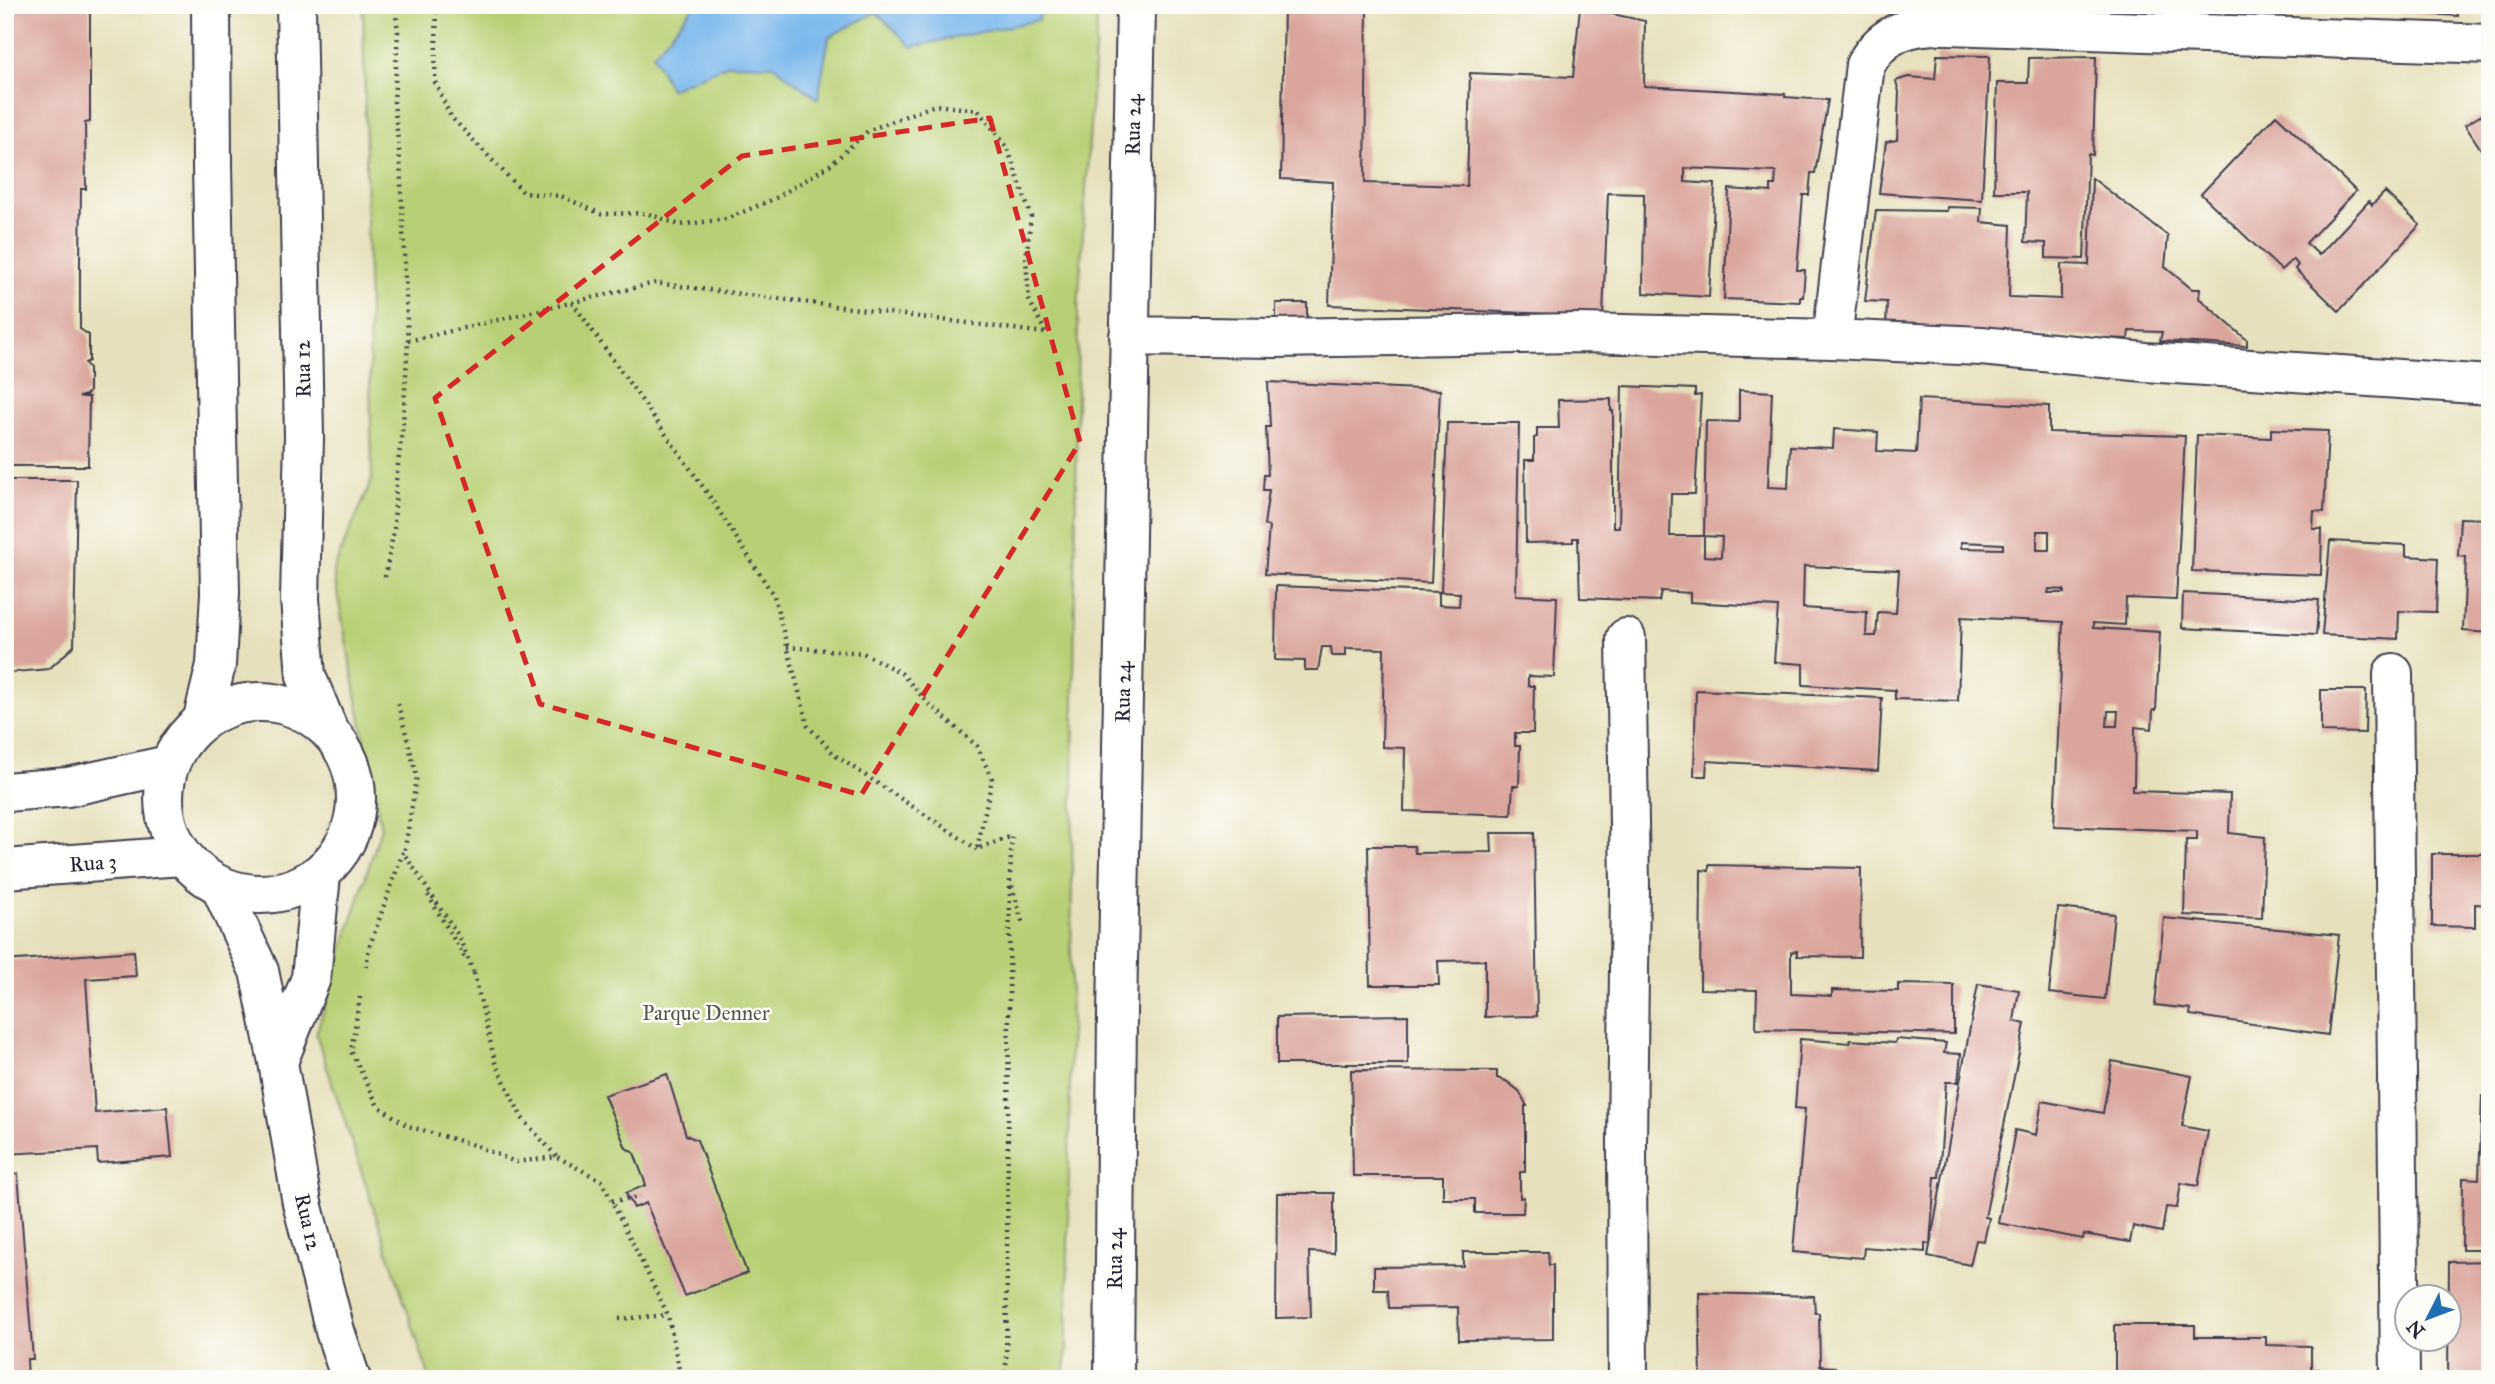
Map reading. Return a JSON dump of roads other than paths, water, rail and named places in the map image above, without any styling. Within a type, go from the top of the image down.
[{"type":"street","points":[[203,718],[216,665],[220,593],[211,5]]},
{"type":"street","name":"Rua 12","points":[[296,5],[304,437],[300,599],[306,676],[328,729]]},
{"type":"street","name":"Rua 24","points":[[1114,1379],[1117,1014],[1136,5]]},
{"type":"street","points":[[1832,339],[1865,65],[1873,50],[1886,38],[1897,33],[1928,24],[1948,24],[2490,44]]},
{"type":"street","points":[[1129,336],[1275,338],[1580,333],[1832,339],[1981,346],[2145,362],[2490,385]]},
{"type":"street","points":[[1626,638],[1630,885],[1628,1379]]},
{"type":"street","points":[[2393,673],[2400,1379]]},
{"type":"street","points":[[267,701],[300,709],[328,729],[346,755],[357,787],[355,819],[343,850],[321,875],[291,891],[256,896],[221,888],[181,856],[163,812],[168,765],[182,739],[203,718],[233,704],[267,701]]},
{"type":"street","points":[[5,792],[68,787],[168,765]]},
{"type":"street","name":"Rua 3","points":[[5,869],[181,856]]},
{"type":"street","points":[[278,1062],[311,978],[321,875]]},
{"type":"street","name":"Rua 12","points":[[221,888],[259,971],[302,1203],[335,1331],[351,1379]]},
{"type":"water","points":[[695,5],[1043,5],[1038,20],[912,47],[876,12],[829,37],[818,99],[773,65],[729,64],[670,89],[653,55]]},
{"type":"park label","name":"Parque Denner","points":[[706,1013]]}]
